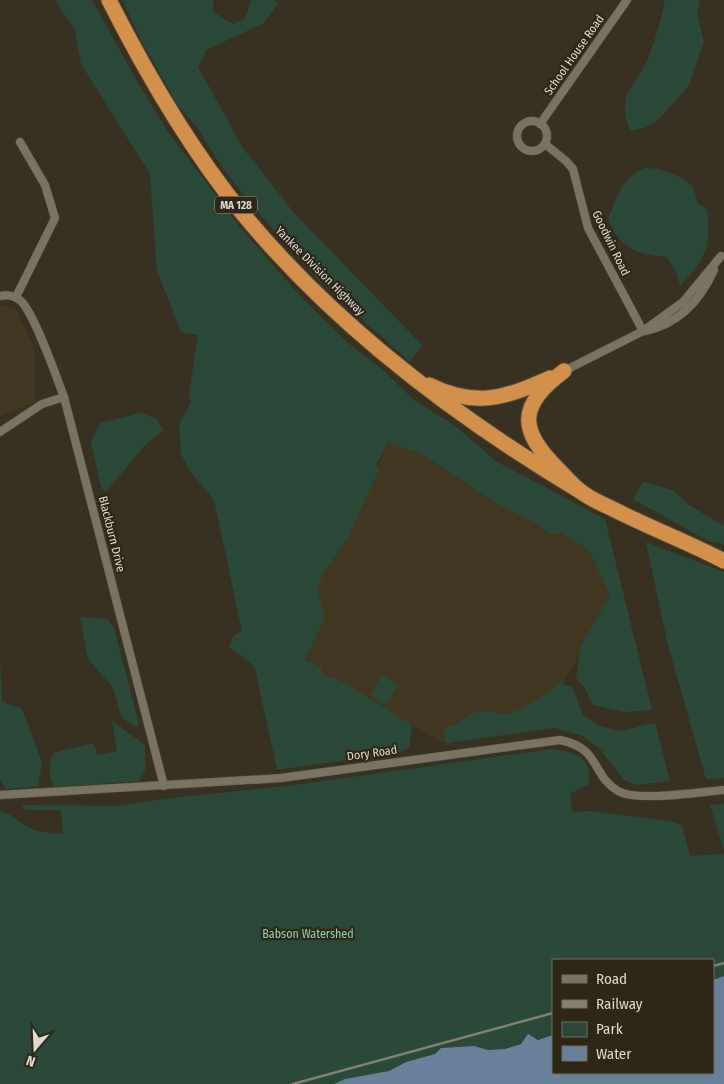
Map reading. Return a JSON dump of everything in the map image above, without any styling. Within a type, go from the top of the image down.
[{"type":"highway","name":"Yankee Division Highway","points":[[109,0],[143,67],[208,168],[244,214],[334,310],[408,374],[459,414],[534,464],[583,493]]},
{"type":"highway","points":[[408,374],[456,396],[492,399],[514,394],[564,371]]},
{"type":"highway","points":[[564,371],[541,390],[533,402],[528,415],[530,432],[541,452],[583,493]]},
{"type":"highway","name":"MA 128","points":[[583,493],[642,524],[699,548],[724,561]]},
{"type":"highway","name":"MA 128","points":[[699,548],[724,551]]},
{"type":"street","name":"School House Road","points":[[540,124],[627,0]]},
{"type":"street","points":[[530,122],[540,124],[547,135],[544,144],[537,150],[527,151],[517,140],[521,126],[530,122]]},
{"type":"street","points":[[0,296],[16,297],[55,218],[45,185],[20,142]]},
{"type":"street","name":"Goodwin Road","points":[[544,144],[573,169],[588,228],[643,331]]},
{"type":"street","points":[[564,371],[643,331],[660,327],[685,311],[709,282],[722,253]]},
{"type":"street","name":"Blackburn Drive","points":[[16,297],[23,303],[43,344],[64,397],[164,786]]},
{"type":"street","points":[[0,432],[42,404],[64,397]]},
{"type":"street","name":"Dory Road","points":[[0,795],[282,778],[560,740],[585,750],[612,787],[628,796],[724,790]]},
{"type":"shaded area","points":[[0,305],[16,309],[35,350],[35,402],[0,416]]},
{"type":"shaded area","points":[[394,435],[595,547],[616,598],[554,697],[503,716],[481,716],[448,745],[306,668],[313,584]]},
{"type":"green space","points":[[55,0],[92,0],[168,132],[239,226],[303,299],[348,343],[382,369],[414,400],[454,425],[497,462],[605,519],[652,710],[624,712],[593,705],[585,688],[576,678],[581,646],[610,595],[589,550],[561,532],[551,535],[536,523],[496,503],[420,453],[389,443],[376,464],[379,470],[348,537],[323,574],[317,590],[325,618],[305,660],[321,667],[324,677],[338,679],[412,725],[409,748],[401,752],[277,770],[255,668],[229,647],[233,636],[242,631],[214,500],[190,471],[181,454],[179,425],[191,402],[189,394],[198,335],[181,332],[157,271],[150,174],[81,64],[75,30]]},
{"type":"green space","points":[[122,0],[213,0],[213,12],[233,24],[245,19],[251,0],[273,0],[278,3],[264,23],[206,50],[198,67],[243,148],[295,214],[422,345],[410,362],[315,277],[224,170],[196,126],[179,107],[142,42]]},
{"type":"green space","points":[[665,0],[700,0],[697,14],[704,42],[688,87],[657,121],[644,128],[630,131],[626,117],[626,98],[649,56]]},
{"type":"green space","points":[[645,168],[656,169],[683,178],[694,189],[698,204],[708,212],[708,236],[705,252],[697,266],[680,286],[677,274],[667,257],[639,252],[624,244],[608,219],[617,196],[625,183],[630,177]]},
{"type":"green space","points":[[141,413],[157,419],[163,430],[145,445],[106,492],[101,487],[91,442],[100,423]]},
{"type":"green space","points":[[643,482],[673,490],[689,505],[724,526],[724,544],[708,541],[633,499]]},
{"type":"green space","points":[[646,542],[724,572],[724,778],[706,779],[667,641]]},
{"type":"green space","points":[[80,617],[107,619],[114,628],[139,724],[136,727],[122,718],[112,686],[88,659]]},
{"type":"green space","points":[[0,654],[2,702],[22,709],[42,762],[38,786],[6,789],[0,780]]},
{"type":"green space","points":[[382,675],[398,684],[386,705],[370,695]]},
{"type":"green space","points":[[559,682],[573,688],[582,714],[599,726],[621,731],[655,723],[670,781],[635,785],[624,780],[599,748],[583,736],[555,728],[446,743],[444,728],[456,724],[476,712],[511,713],[543,696]]},
{"type":"green space","points":[[112,721],[145,745],[145,771],[139,781],[54,787],[50,770],[53,753],[94,743],[97,755],[117,751]]},
{"type":"green space","name":"Babson Watershed","points":[[552,749],[574,754],[584,761],[587,766],[589,784],[570,794],[572,812],[588,811],[669,821],[682,825],[690,856],[724,854],[724,976],[714,980],[714,959],[552,959],[552,1035],[542,1040],[533,1038],[505,1049],[487,1050],[474,1046],[441,1048],[435,1054],[406,1062],[389,1071],[345,1079],[334,1084],[0,1084],[0,812],[10,815],[33,829],[63,834],[61,810],[25,810],[22,805],[116,806],[179,797],[287,786]]},
{"type":"green space","points":[[724,804],[724,850],[710,805]]},
{"type":"water","points":[[724,976],[724,1084],[334,1084],[345,1079],[389,1071],[406,1062],[435,1054],[441,1048],[474,1046],[488,1050],[505,1049],[521,1044],[528,1034],[538,1040],[552,1035],[552,1074],[714,1074],[714,980]]},
{"type":"railway","points":[[714,966],[724,963]]},
{"type":"railway","points":[[293,1084],[552,1013]]}]
